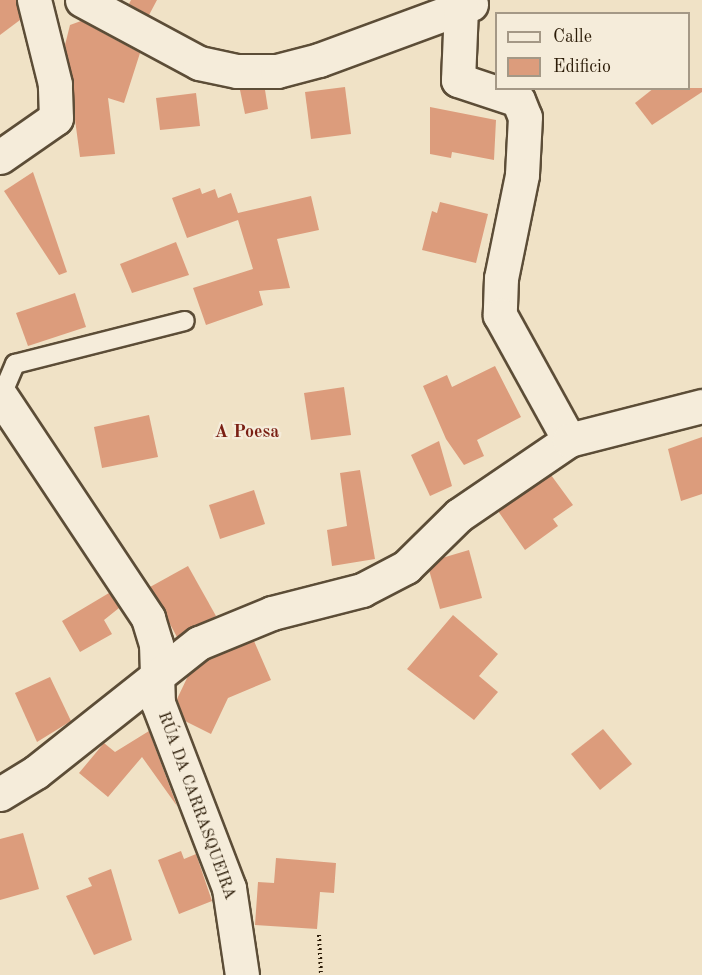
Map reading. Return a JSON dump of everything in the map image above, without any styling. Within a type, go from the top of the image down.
[{"type":"street","points":[[0,157],[46,130],[56,118],[55,84],[34,0]]},
{"type":"street","points":[[82,0],[199,63],[237,71],[277,71],[319,60],[466,6],[458,80],[519,100],[525,117],[522,175],[501,278],[500,315],[569,440]]},
{"type":"street","name":"RÚA DA CARRASQUEIRA","points":[[1,396],[148,618],[158,672],[158,703],[229,888],[242,975]]},
{"type":"street","points":[[0,794],[36,772],[158,672],[236,626],[362,590],[406,567],[459,515],[569,440],[702,406]]},
{"type":"lane","points":[[1,396],[15,364],[185,321]]},
{"type":"path","points":[[319,935],[321,975]]},
{"type":"building","points":[[0,0],[16,0],[20,20],[0,35]]},
{"type":"building","points":[[131,0],[157,0],[149,15],[129,4]]},
{"type":"building","points":[[81,21],[140,53],[124,103],[108,98],[115,154],[80,157],[65,45],[70,25]]},
{"type":"building","points":[[345,87],[351,134],[311,139],[305,92]]},
{"type":"building","points":[[702,88],[702,92],[652,125],[635,103],[651,90]]},
{"type":"building","points":[[240,90],[265,90],[268,109],[245,114]]},
{"type":"building","points":[[196,93],[200,126],[160,130],[156,98]]},
{"type":"building","points":[[430,107],[496,120],[494,160],[452,152],[451,158],[430,154]]},
{"type":"building","points":[[33,172],[67,272],[59,275],[4,191]]},
{"type":"building","points":[[200,188],[202,194],[215,189],[218,198],[231,193],[238,213],[311,196],[319,230],[277,239],[290,288],[259,291],[263,305],[206,325],[193,288],[253,269],[238,220],[187,238],[172,198]]},
{"type":"building","points":[[440,202],[488,214],[476,263],[422,250],[432,211],[437,213]]},
{"type":"building","points":[[176,242],[189,275],[132,293],[120,264]]},
{"type":"building","points":[[75,293],[86,327],[28,346],[16,313]]},
{"type":"building","points":[[495,366],[521,417],[477,440],[484,456],[464,465],[446,439],[423,386],[447,375],[452,387]]},
{"type":"building","points":[[344,387],[351,435],[311,440],[304,393]]},
{"type":"building","points":[[149,415],[158,457],[102,468],[94,427]]},
{"type":"building","points":[[702,437],[702,494],[681,501],[668,449]]},
{"type":"building","points":[[439,441],[452,486],[430,496],[411,455]]},
{"type":"building","points":[[360,470],[375,559],[332,566],[327,530],[347,526],[340,473]]},
{"type":"building","points":[[551,475],[573,505],[553,519],[558,526],[525,550],[498,511]]},
{"type":"building","points":[[254,490],[265,524],[220,539],[209,505]]},
{"type":"building","points":[[469,550],[482,598],[440,609],[429,570],[442,558]]},
{"type":"building","points":[[188,566],[216,616],[177,637],[150,587]]},
{"type":"building","points":[[109,593],[119,608],[104,620],[112,634],[80,652],[62,621]]},
{"type":"building","points":[[453,615],[498,654],[479,676],[498,692],[474,720],[407,669]]},
{"type":"building","points":[[254,641],[271,680],[228,698],[211,734],[185,721],[177,699],[188,676],[209,659]]},
{"type":"building","points":[[50,677],[71,721],[37,742],[15,693]]},
{"type":"building","points":[[603,729],[632,764],[600,790],[571,754]]},
{"type":"building","points":[[149,731],[177,806],[142,757],[108,797],[79,773],[104,743],[115,752]]},
{"type":"building","points":[[23,833],[39,889],[0,900],[0,839]]},
{"type":"building","points":[[181,851],[184,859],[196,854],[212,901],[179,914],[158,860]]},
{"type":"building","points":[[276,858],[336,863],[334,893],[320,892],[317,929],[255,925],[258,882],[274,883]]},
{"type":"building","points":[[111,869],[132,940],[94,955],[66,896],[92,886],[88,878]]},
{"type":"district","name":"A Poesa","points":[[247,432]]}]
